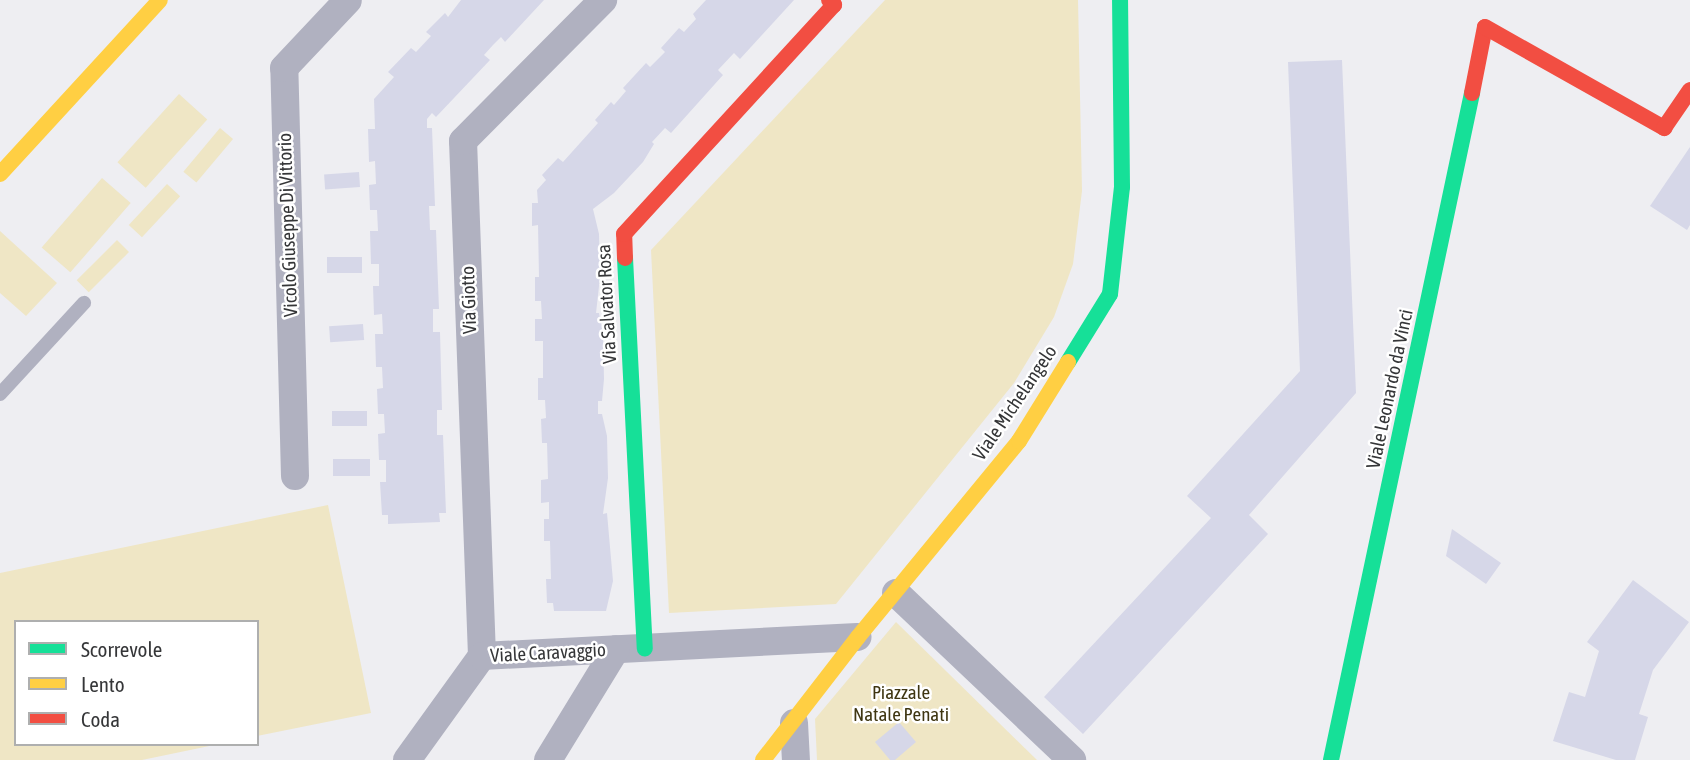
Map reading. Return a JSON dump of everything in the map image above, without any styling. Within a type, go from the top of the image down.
[{"type":"street","points":[[0,174],[160,0]]},
{"type":"street","name":"Vicolo Giuseppe Di Vittorio","points":[[295,475],[284,68],[348,0]]},
{"type":"street","name":"Via Giotto","points":[[482,656],[463,141],[603,0]]},
{"type":"street","name":"Via Salvator Rosa","points":[[645,648],[624,234],[834,5],[829,0]]},
{"type":"street","name":"Viale Michelangelo","points":[[763,760],[858,637],[1019,442],[1110,294],[1122,187],[1120,0]]},
{"type":"street","name":"Viale Leonardo da Vinci","points":[[1331,760],[1434,288],[1485,27],[1664,128],[1690,90]]},
{"type":"street","points":[[896,593],[1072,760]]},
{"type":"street","name":"Viale Caravaggio","points":[[407,760],[482,656],[858,637]]},
{"type":"street","name":"Viale Caravaggio","points":[[548,760],[616,649]]},
{"type":"street","points":[[794,723],[796,760]]},
{"type":"lane","points":[[0,394],[84,303]]},
{"type":"green space","points":[[885,0],[1078,0],[1082,191],[1073,264],[1054,317],[1014,383],[836,604],[669,613],[651,250]]},
{"type":"green space","points":[[179,94],[207,119],[146,188],[117,162]]},
{"type":"green space","points":[[220,128],[233,139],[196,183],[183,172]]},
{"type":"green space","points":[[102,178],[131,203],[70,272],[42,247]]},
{"type":"green space","points":[[167,184],[180,196],[142,237],[129,225]]},
{"type":"green space","points":[[0,231],[57,283],[26,316],[0,293]]},
{"type":"green space","points":[[117,240],[129,252],[89,292],[77,280]]},
{"type":"green space","points":[[328,505],[371,713],[259,736],[259,620],[14,620],[14,746],[209,746],[142,760],[0,760],[0,573]]},
{"type":"green space","name":"Piazzale Natale Penati","points":[[896,622],[1037,760],[817,760],[815,719]]},
{"type":"building","points":[[461,0],[544,0],[505,42],[501,37],[493,45],[484,55],[490,60],[436,117],[432,113],[427,119],[427,128],[432,128],[435,206],[429,206],[430,230],[436,230],[439,309],[433,309],[433,332],[440,332],[442,410],[437,410],[437,435],[443,435],[446,513],[439,513],[440,522],[388,524],[388,515],[382,515],[380,482],[386,482],[386,460],[379,460],[378,434],[385,433],[384,414],[378,414],[377,389],[383,388],[382,367],[376,367],[375,334],[383,334],[382,314],[374,315],[373,286],[379,286],[379,264],[371,264],[370,231],[378,231],[377,210],[370,210],[369,185],[376,184],[375,161],[369,162],[368,129],[375,129],[374,99],[394,77],[388,72],[411,48],[416,52],[431,36],[426,32],[445,13],[448,17]]},
{"type":"building","points":[[706,0],[794,0],[740,59],[734,53],[718,70],[723,75],[671,133],[665,128],[652,142],[654,144],[643,162],[614,193],[593,209],[599,234],[600,277],[596,313],[599,313],[603,334],[604,379],[602,401],[598,401],[598,414],[602,414],[607,436],[608,478],[603,514],[607,513],[613,581],[606,611],[554,611],[553,603],[547,603],[546,579],[551,579],[550,541],[544,541],[544,519],[549,519],[549,502],[541,503],[541,480],[548,479],[547,443],[542,443],[541,419],[546,418],[545,400],[538,400],[538,378],[543,378],[543,341],[535,341],[535,319],[542,319],[541,301],[535,301],[535,277],[539,277],[538,225],[532,226],[532,203],[538,203],[537,190],[546,180],[542,175],[558,158],[563,162],[598,123],[595,120],[611,102],[614,105],[626,91],[623,88],[646,63],[650,67],[665,52],[661,48],[679,28],[684,32],[696,19],[693,14]]},
{"type":"building","points":[[1342,60],[1356,393],[1249,515],[1268,534],[1083,734],[1044,697],[1211,518],[1187,496],[1300,371],[1288,62]]},
{"type":"building","points":[[1690,147],[1690,225],[1687,230],[1650,206]]},
{"type":"building","points":[[359,172],[360,187],[325,189],[324,174]]},
{"type":"building","points":[[327,257],[362,257],[362,273],[327,273]]},
{"type":"building","points":[[363,324],[364,340],[330,342],[329,326]]},
{"type":"building","points":[[332,411],[367,411],[367,426],[332,426]]},
{"type":"building","points":[[333,459],[370,459],[370,476],[333,476]]},
{"type":"building","points":[[1452,529],[1501,563],[1486,584],[1446,556]]},
{"type":"building","points":[[1633,580],[1689,622],[1653,670],[1639,714],[1648,717],[1635,760],[1616,760],[1553,741],[1569,692],[1585,697],[1599,651],[1587,642]]},
{"type":"building","points":[[899,722],[916,742],[895,760],[890,760],[875,742]]},
{"type":"traffic: fast","points":[[1068,362],[1110,294],[1122,187],[1120,0]]},
{"type":"traffic: fast","points":[[1331,760],[1472,93]]},
{"type":"traffic: fast","points":[[625,258],[645,648]]},
{"type":"traffic: slow","points":[[0,174],[160,0]]},
{"type":"traffic: slow","points":[[763,760],[858,637],[1019,441],[1068,362]]},
{"type":"traffic: jam","points":[[625,258],[624,234],[834,5],[829,0]]},
{"type":"traffic: jam","points":[[1472,93],[1485,27],[1664,128],[1690,90]]}]
